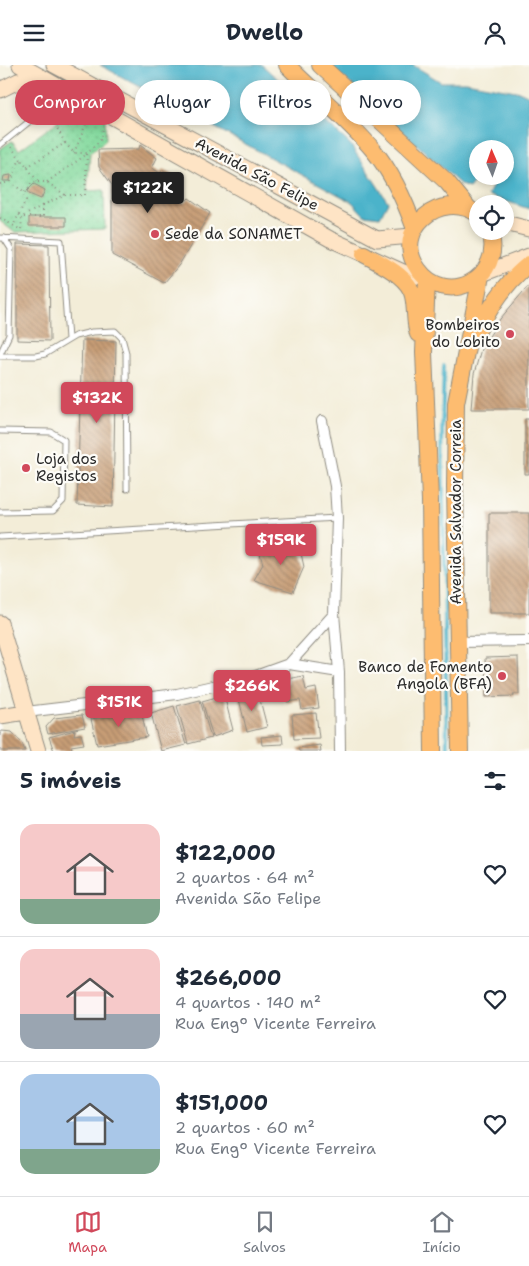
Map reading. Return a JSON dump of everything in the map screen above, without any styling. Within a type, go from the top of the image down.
[{"type":"main road","points":[[287,65],[359,134],[375,153],[403,197],[414,232],[413,258],[426,278],[440,285],[455,287],[469,284],[481,275]]},
{"type":"main road","points":[[325,69],[447,182],[469,206]]},
{"type":"main road","points":[[414,232],[425,216],[439,208],[455,206],[469,211]]},
{"type":"main road","name":"Avenida Salvador Correia","points":[[460,751],[457,642],[456,403],[481,275],[492,255],[491,240]]},
{"type":"main road","points":[[364,254],[404,280],[409,287],[413,295],[415,325],[424,352]]},
{"type":"main road","points":[[467,351],[484,319],[514,279],[529,264]]},
{"type":"main road","name":"Avenida Salvador Correia","points":[[426,278],[424,352],[430,501],[433,751]]},
{"type":"street","name":"Avenida São Felipe","points":[[20,65],[48,80]]},
{"type":"street","name":"Avenida São Felipe","points":[[54,65],[377,239],[414,232]]},
{"type":"street","points":[[0,90],[18,81],[42,77]]},
{"type":"street","name":"Avenida São Felipe","points":[[125,123],[305,225],[410,275],[426,278]]},
{"type":"street","points":[[514,225],[529,229]]},
{"type":"street","points":[[481,275],[529,256]]},
{"type":"street","points":[[322,421],[335,486],[337,518],[334,614],[339,672],[340,751]]},
{"type":"street","points":[[289,665],[334,614]]},
{"type":"street","points":[[0,623],[38,751]]},
{"type":"street","points":[[457,642],[529,641]]},
{"type":"street","points":[[0,716],[177,694],[253,677],[289,665],[339,672]]},
{"type":"lane","points":[[3,146],[28,125]]},
{"type":"lane","points":[[2,238],[61,241],[68,339]]},
{"type":"lane","points":[[2,238],[11,249],[9,335],[0,355],[45,354],[68,339],[92,332],[115,331],[122,338],[126,353],[127,489]]},
{"type":"lane","points":[[0,431],[52,432],[64,440],[64,501],[59,507],[53,511],[0,512]]},
{"type":"lane","points":[[0,537],[337,518]]},
{"type":"path","points":[[57,125],[56,126],[65,143],[74,153],[87,153]]},
{"type":"path","points":[[74,153],[86,125]]},
{"type":"path","points":[[23,195],[32,183],[47,181],[87,153],[102,138],[103,125]]},
{"type":"path","points":[[27,167],[65,143]]},
{"type":"path","points":[[3,146],[11,145],[38,182]]},
{"type":"path","points":[[22,217],[65,195],[85,195],[87,153]]},
{"type":"path","points":[[11,182],[19,161],[22,161]]},
{"type":"path","points":[[47,181],[65,195]]},
{"type":"path","points":[[0,184],[11,182]]},
{"type":"path","points":[[11,182],[26,200],[12,226]]},
{"type":"path","points":[[18,215],[22,217],[43,217],[43,205]]},
{"type":"path","points":[[0,218],[21,230],[22,217]]},
{"type":"green space","points":[[53,125],[105,125],[106,140],[90,153],[87,191],[104,190],[105,229],[14,232],[0,221],[0,149],[12,141],[19,150]]},
{"type":"water","points":[[100,65],[262,65],[279,80],[240,80],[240,125],[329,125],[350,144],[388,202],[380,217],[364,215],[352,202],[210,125],[230,125],[230,80],[135,80],[135,84]]},
{"type":"water","points":[[334,65],[413,65],[441,82],[466,82],[521,92],[529,96],[529,209],[514,204],[514,195],[488,195],[493,185],[514,185],[514,140],[469,140],[469,185],[472,185],[469,188],[461,185],[395,125],[421,125],[421,80],[346,80],[332,67]]},
{"type":"building","name":"Sede da SONAMET","points":[[140,145],[157,158],[152,168],[160,173],[163,170],[176,177],[169,193],[184,203],[189,198],[210,213],[179,265],[164,283],[112,255],[112,185],[99,167],[98,150],[139,149]]},
{"type":"building","points":[[11,175],[10,181],[3,181],[4,176]]},
{"type":"building","points":[[34,184],[45,190],[41,199],[29,194],[27,191]]},
{"type":"building","points":[[29,217],[66,217],[66,226],[29,226]]},
{"type":"building","points":[[17,244],[49,245],[50,341],[17,340]]},
{"type":"building","name":"Bombeiros do Lobito","points":[[529,285],[529,409],[471,409],[474,374],[481,349],[500,319]]},
{"type":"building","points":[[82,340],[116,341],[113,507],[77,505]]},
{"type":"building","points":[[525,419],[529,419],[529,474],[525,474]]},
{"type":"building","points":[[489,513],[529,513],[529,613],[489,613]]},
{"type":"building","points":[[299,544],[304,567],[293,592],[254,580],[263,564],[258,547]]},
{"type":"building","name":"Banco de Fomento Angola (BFA)","points":[[518,657],[519,694],[513,694],[514,696],[486,697],[485,658]]},
{"type":"building","points":[[303,676],[306,690],[316,688],[319,708],[302,710],[300,700],[287,702],[283,684],[288,683],[287,679]]},
{"type":"building","points":[[258,692],[267,727],[247,732],[238,695]]},
{"type":"building","points":[[224,695],[233,730],[213,737],[202,701]]},
{"type":"building","points":[[200,700],[211,738],[188,744],[177,706]]},
{"type":"building","points":[[174,706],[186,745],[161,751],[151,713]]},
{"type":"building","points":[[141,711],[147,737],[97,745],[91,719]]},
{"type":"building","points":[[316,713],[319,738],[294,739],[292,715]]},
{"type":"building","points":[[82,715],[85,727],[48,734],[46,727],[54,718]]},
{"type":"building","points":[[75,730],[74,735],[81,734],[84,744],[71,746],[73,751],[54,751],[49,737]]},
{"type":"building","points":[[2,731],[12,732],[22,743],[25,751],[0,751],[0,734]]},
{"type":"building","points":[[282,735],[283,744],[262,745],[261,737]]},
{"type":"building","points":[[320,745],[321,751],[299,751],[298,748]]},
{"type":"waterway","points":[[444,366],[442,428],[447,751]]},
{"type":"place","name":"Sede da SONAMET","points":[[155,234]]},
{"type":"place","name":"Bombeiros do Lobito","points":[[510,334]]},
{"type":"place","name":"Loja dos Registos","points":[[26,468]]},
{"type":"place","name":"Banco de Fomento Angola (BFA)","points":[[502,676]]}]
